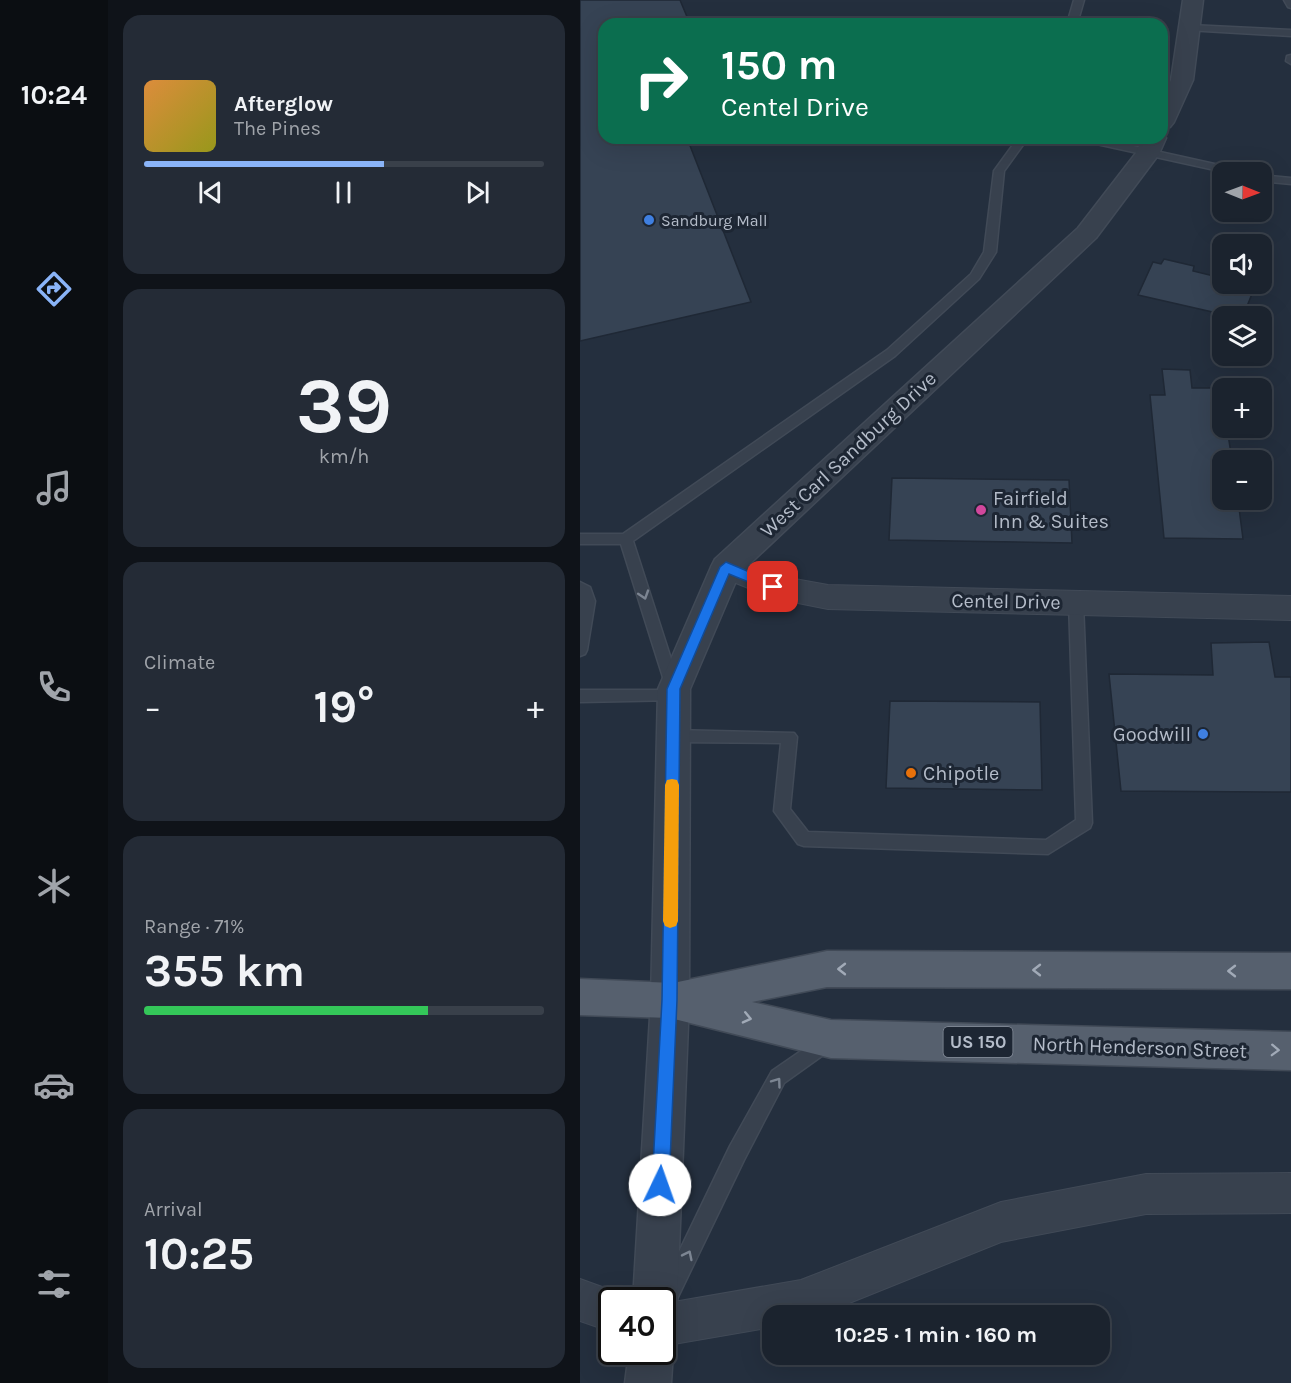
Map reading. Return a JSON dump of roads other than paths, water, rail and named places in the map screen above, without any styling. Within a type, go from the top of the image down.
[{"type":"main road","name":"North Henderson Street","points":[[670,1000],[827,969],[1291,971]]},
{"type":"main road","name":"North Henderson Street","points":[[580,997],[670,1000],[831,1039],[1291,1051]]},
{"type":"street","points":[[1168,109],[1182,80],[1193,0]]},
{"type":"street","name":"West Carl Sandburg Drive","points":[[656,1287],[670,1000],[674,692],[726,567],[1087,233],[1151,146]]},
{"type":"street","name":"Centel Drive","points":[[726,567],[773,587],[828,597],[1291,608]]},
{"type":"street","points":[[676,1322],[801,1301],[1001,1222],[1146,1194],[1291,1193]]},
{"type":"street","points":[[580,1300],[598,1306]]},
{"type":"street","points":[[648,1383],[650,1365]]},
{"type":"lane","points":[[1074,18],[1079,0]]},
{"type":"lane","points":[[1289,0],[1291,5]]},
{"type":"lane","points":[[1190,28],[1291,33]]},
{"type":"lane","points":[[580,539],[626,539],[891,353],[975,276],[990,252],[998,171],[1018,144]]},
{"type":"lane","points":[[1134,144],[1151,146],[1212,164]]},
{"type":"lane","points":[[1272,179],[1291,181]]},
{"type":"lane","points":[[580,696],[674,692],[626,539]]},
{"type":"lane","points":[[580,586],[586,591],[588,601],[580,650]]},
{"type":"lane","points":[[673,736],[789,737],[782,811],[804,839],[1048,847],[1084,823],[1076,603]]},
{"type":"lane","points":[[672,1287],[737,1153],[778,1077],[831,1039]]},
{"type":"place","name":"Sandburg Mall","points":[[649,220]]},
{"type":"place","name":"Fairfield Inn & Suites","points":[[981,510]]},
{"type":"place","name":"Goodwill","points":[[1203,734]]},
{"type":"place","name":"Chipotle","points":[[911,773]]}]
